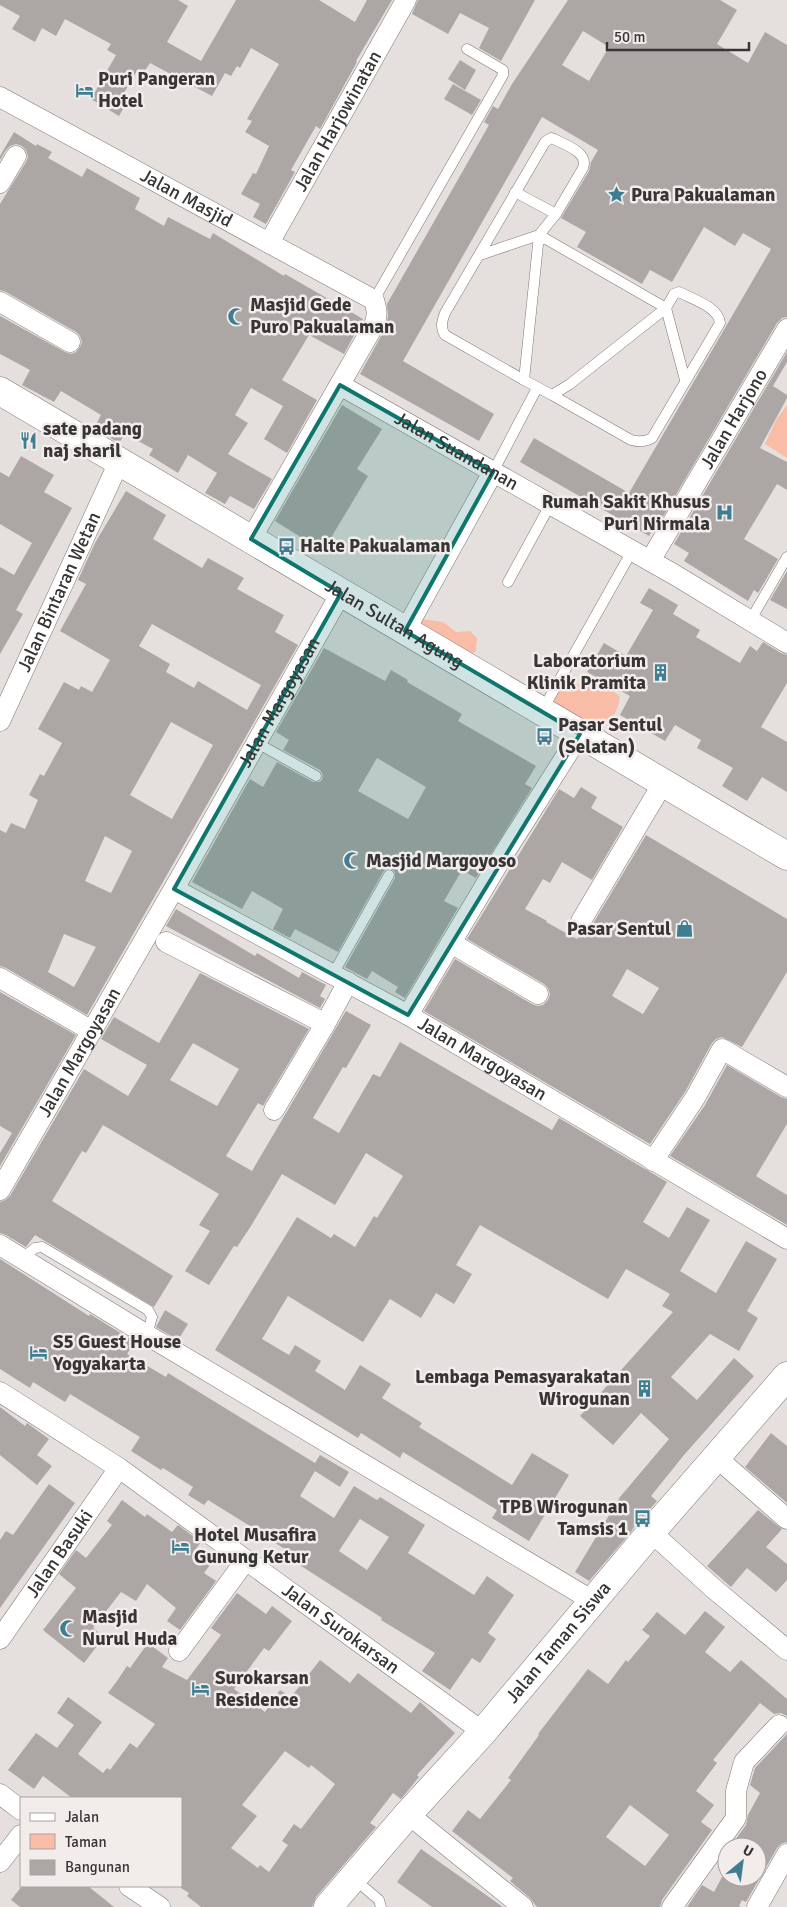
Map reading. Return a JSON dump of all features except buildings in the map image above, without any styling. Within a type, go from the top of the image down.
[{"type":"main road","name":"Jalan Sultan Agung","points":[[1,395],[251,539],[787,856]]},
{"type":"main road","name":"Jalan Taman Siswa","points":[[328,1907],[408,1814],[483,1732],[651,1532],[787,1376]]},
{"type":"street","name":"Jalan Harjowinatan","points":[[269,243],[406,0]]},
{"type":"street","name":"Jalan Masjid","points":[[0,97],[374,300]]},
{"type":"street","points":[[0,183],[16,156]]},
{"type":"street","points":[[251,539],[374,325],[377,310],[374,300]]},
{"type":"street","points":[[0,302],[70,342]]},
{"type":"street","name":"Jalan Harjono","points":[[650,561],[787,329]]},
{"type":"street","name":"Jalan Suandanan","points":[[340,385],[650,561],[787,643]]},
{"type":"street","name":"Jalan Bintaran Wetan","points":[[0,720],[119,462]]},
{"type":"street","points":[[405,631],[493,472]]},
{"type":"street","name":"Jalan Margoyasan","points":[[0,1190],[174,889],[341,593]]},
{"type":"street","points":[[408,1015],[513,838],[580,734]]},
{"type":"street","points":[[581,921],[663,783]]},
{"type":"street","name":"Jalan Margoyasan","points":[[174,889],[408,1015],[787,1239]]},
{"type":"street","points":[[166,942],[318,1020],[324,1026]]},
{"type":"street","points":[[451,943],[538,994]]},
{"type":"street","points":[[0,978],[92,1031]]},
{"type":"street","points":[[274,1110],[324,1026],[341,978]]},
{"type":"street","points":[[653,1161],[695,1098],[722,1049],[787,1087]]},
{"type":"street","points":[[0,1245],[147,1335],[593,1601]]},
{"type":"street","name":"Jalan Surokarsan","points":[[0,1392],[119,1468],[483,1732]]},
{"type":"street","points":[[717,1458],[787,1519]]},
{"type":"street","name":"Jalan Basuki","points":[[0,1639],[119,1468]]},
{"type":"street","points":[[651,1532],[713,1588],[786,1647]]},
{"type":"street","points":[[179,1652],[246,1560]]},
{"type":"street","points":[[672,1907],[736,1818],[736,1791],[744,1762],[779,1725]]},
{"type":"street","points":[[0,1794],[20,1809]]},
{"type":"street","points":[[408,1814],[522,1907]]},
{"type":"street","points":[[0,1862],[20,1836]]},
{"type":"street","points":[[757,1907],[787,1854]]},
{"type":"street","points":[[131,1887],[160,1907]]},
{"type":"lane","points":[[374,300],[504,75],[503,70],[467,50]]},
{"type":"lane","points":[[480,255],[539,235],[556,214],[583,168],[585,160],[582,154],[554,139],[548,139],[445,312],[442,322],[443,331],[445,335],[631,440],[643,441],[652,438],[720,323],[720,317],[714,310],[679,292],[674,294],[666,308],[570,384],[552,395]]},
{"type":"lane","points":[[515,192],[556,214]]},
{"type":"lane","points":[[539,235],[666,308],[685,380]]},
{"type":"lane","points":[[524,380],[539,235]]},
{"type":"lane","points":[[493,472],[537,388]]},
{"type":"lane","points":[[508,582],[550,505]]},
{"type":"lane","points":[[542,711],[632,551]]},
{"type":"lane","points":[[750,621],[787,557]]},
{"type":"lane","points":[[257,743],[316,776]]},
{"type":"lane","points":[[341,978],[389,875]]},
{"type":"lane","points":[[353,1878],[379,1900],[381,1907]]},
{"type":"highlighted area","points":[[340,385],[493,472],[405,631],[580,734],[408,1015],[174,889],[341,593],[251,539]]},
{"type":"green space","points":[[787,405],[787,458],[765,444],[776,420]]},
{"type":"green space","points":[[421,619],[443,622],[456,632],[470,631],[477,638],[476,651],[467,658],[412,631]]},
{"type":"green space","points":[[570,682],[581,685],[591,682],[605,684],[620,697],[618,707],[613,716],[600,730],[548,706],[562,684]]},
{"type":"place","name":"Puri Pangeran Hotel","points":[[84,90]]},
{"type":"place","name":"Pura Pakualaman","points":[[617,195]]},
{"type":"place","name":"Masjid Gede Puro Pakualaman","points":[[236,316]]},
{"type":"place","name":"sate padang naj sharil","points":[[29,440]]},
{"type":"place","name":"Rumah Sakit Khusus Puri Nirmala","points":[[724,513]]},
{"type":"place","name":"Halte Pakualaman","points":[[286,546]]},
{"type":"place","name":"Laboratorium Klinik Pramita","points":[[660,672]]},
{"type":"place","name":"Pasar Sentul (Selatan)","points":[[544,736]]},
{"type":"place","name":"Masjid Margoyoso","points":[[352,861]]},
{"type":"place","name":"Pasar Sentul","points":[[685,929]]},
{"type":"place","name":"S5 Guest House Yogyakarta","points":[[39,1353]]},
{"type":"place","name":"Lembaga Pemasyarakatan Wirogunan","points":[[644,1388]]},
{"type":"place","name":"TPB Wirogunan Tamsis 1","points":[[642,1518]]},
{"type":"place","name":"Hotel Musafira Gunung Ketur","points":[[180,1546]]},
{"type":"place","name":"Masjid Nurul Huda","points":[[68,1628]]},
{"type":"place","name":"Surokarsan Residence","points":[[201,1689]]}]
